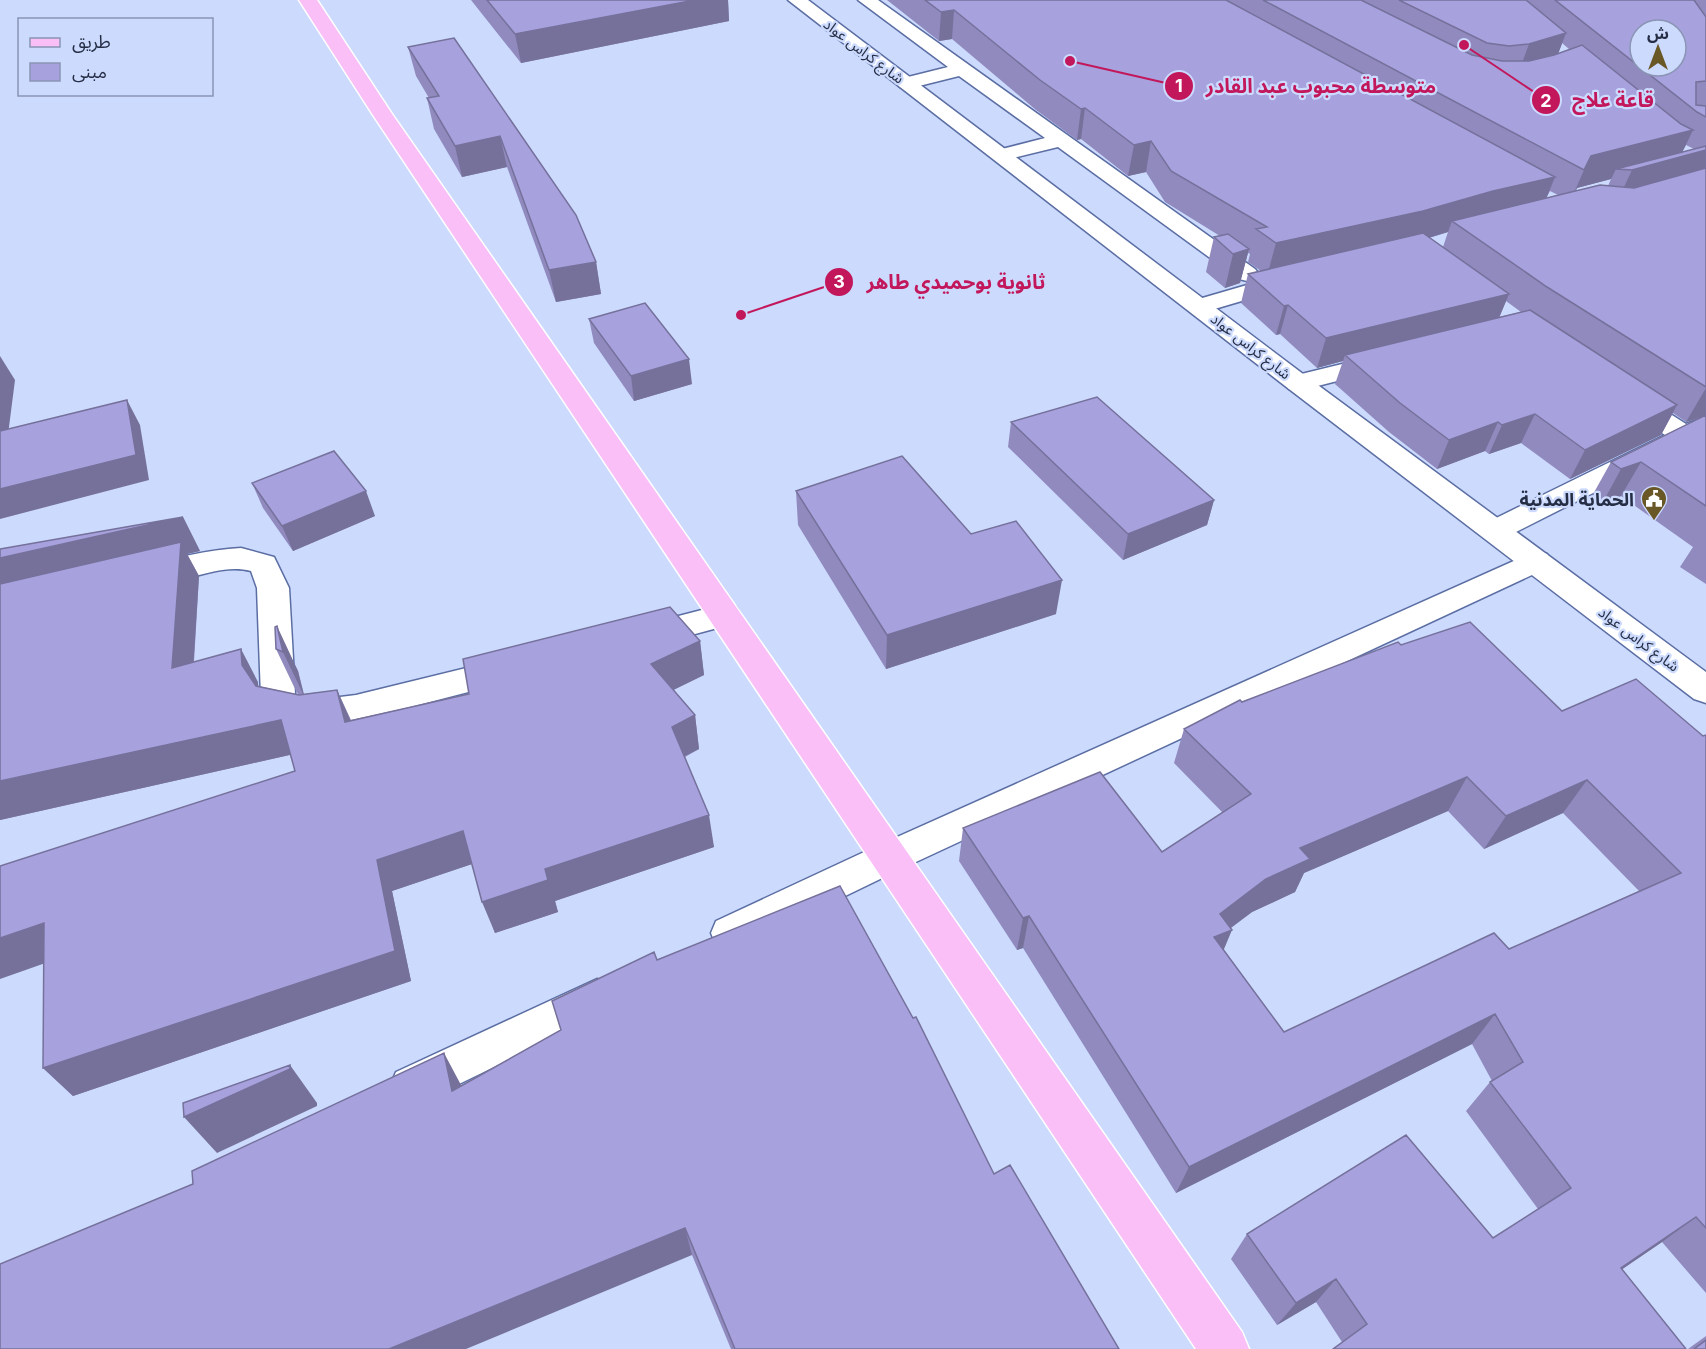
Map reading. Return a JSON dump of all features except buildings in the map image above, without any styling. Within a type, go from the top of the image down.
[{"type":"main road","points":[[308,0],[389,125],[1225,1349]]},
{"type":"street","name":"شارع كراس عواد","points":[[797,0],[1706,690]]},
{"type":"street","points":[[867,0],[1263,286]]},
{"type":"street","points":[[907,83],[963,69]]},
{"type":"street","points":[[1001,155],[1061,140]]},
{"type":"street","points":[[1201,306],[1263,286],[1307,276]]},
{"type":"street","points":[[1299,383],[1410,355]]},
{"type":"street","points":[[1607,385],[1695,430]]},
{"type":"street","points":[[1496,530],[1546,507],[1695,430]]},
{"type":"street","points":[[124,581],[214,560],[241,558],[263,564],[273,588],[278,697],[287,709],[316,713],[356,708],[541,662]]},
{"type":"street","points":[[697,949],[890,857],[1536,561]]},
{"type":"street","points":[[610,644],[725,615]]},
{"type":"street","points":[[375,1102],[633,980]]},
{"type":"place","name":"قاعة علاج","points":[[1464,45]]},
{"type":"place","name":"متوسطة محبوب عبد القادر","points":[[1070,61]]},
{"type":"place","name":"ثانوية بوحميدي طاهر","points":[[741,315]]},
{"type":"place","name":"الحماية المدنية","points":[[1654,522]]}]
